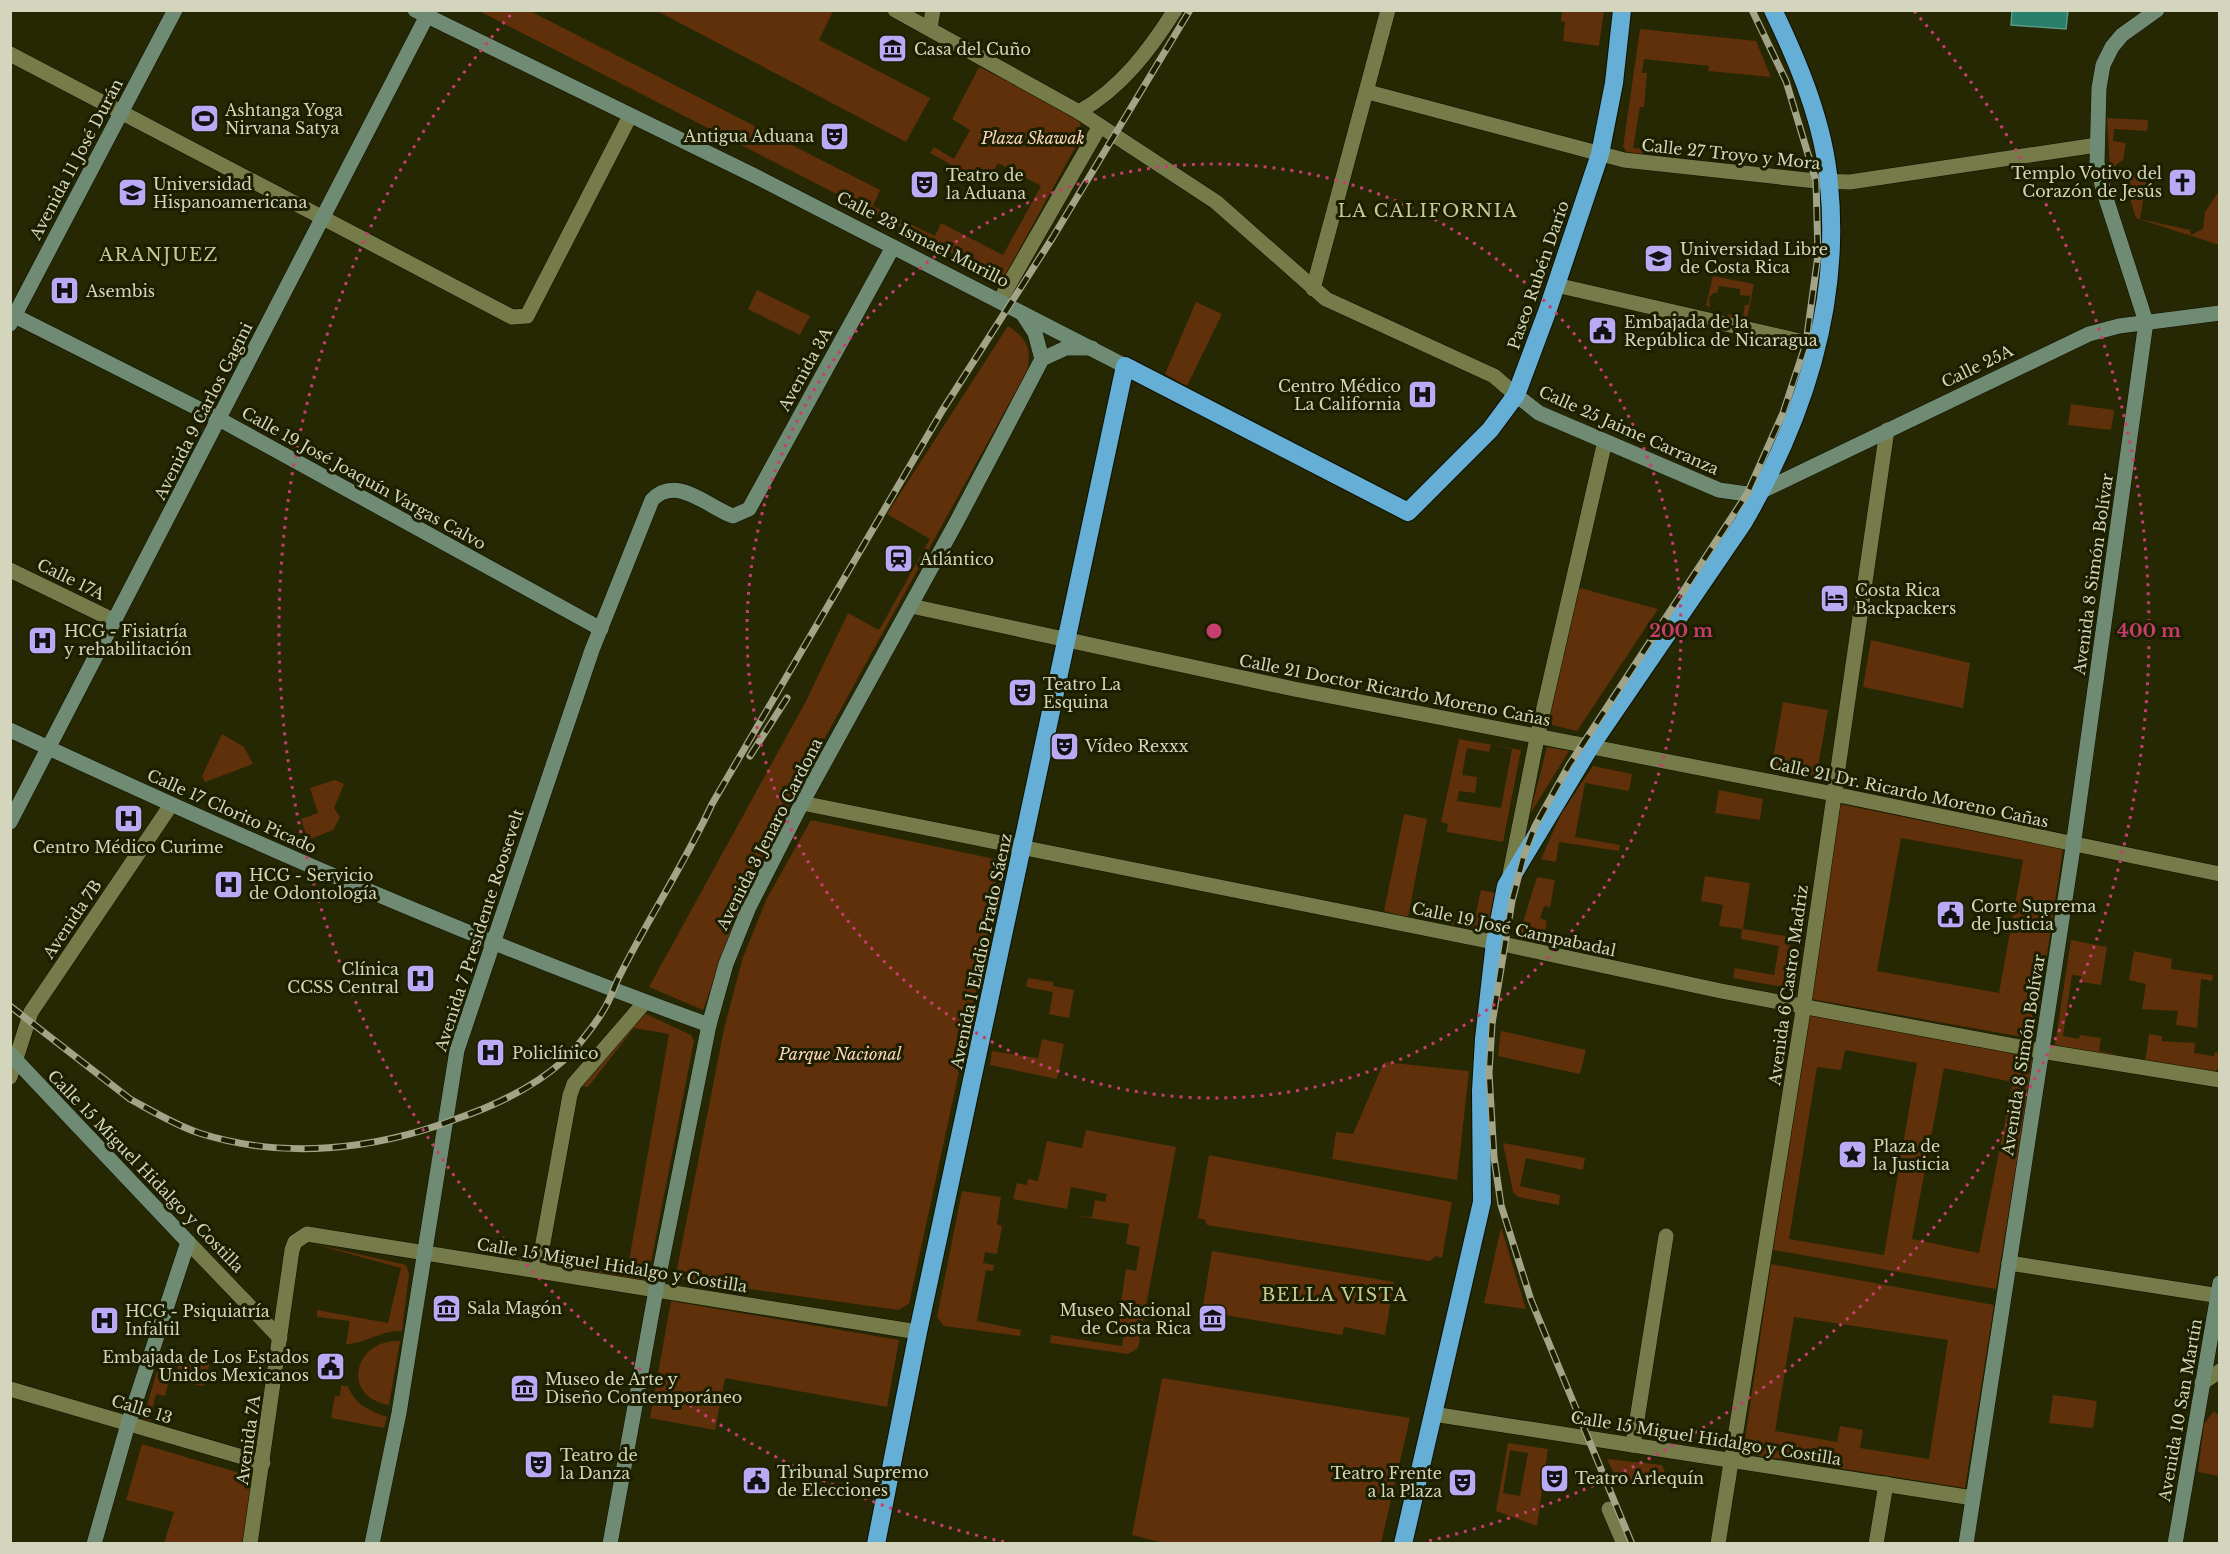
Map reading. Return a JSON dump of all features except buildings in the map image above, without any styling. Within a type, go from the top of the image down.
[{"type":"highway","name":"Paseo Rubén Darío","points":[[1408,512],[1490,430],[1516,395],[1600,154],[1614,83],[1622,10]]},
{"type":"highway","points":[[1403,1544],[1482,1202],[1481,1091],[1495,942],[1503,897],[1510,876],[1590,747],[1743,523],[1762,491],[1806,386],[1817,345],[1828,292],[1832,248],[1829,182],[1816,117],[1791,48],[1773,10]]},
{"type":"highway","name":"Calle 23 Ismael Murillo","points":[[1125,366],[1408,512]]},
{"type":"highway","name":"Avenida 1 Eladio Prado Sáenz","points":[[876,1544],[918,1332],[1125,366]]},
{"type":"street","name":"Avenida 11 José Durán","points":[[12,318],[175,10]]},
{"type":"street","name":"Calle 25 Jaime Carranza","points":[[895,10],[1079,112],[1216,202],[1312,289],[1343,308],[1426,343],[1494,376],[1539,413],[1719,489],[1748,494],[1762,491]]},
{"type":"street","points":[[930,28],[933,10]]},
{"type":"street","points":[[1079,112],[1109,93],[1134,68],[1175,10]]},
{"type":"street","points":[[1312,289],[1368,92],[1388,10]]},
{"type":"street","points":[[2146,322],[2103,189],[2097,145],[2099,88],[2106,57],[2122,36],[2157,10]]},
{"type":"street","name":"Calle 23 Ismael Murillo","points":[[424,12],[1020,310],[1125,366]]},
{"type":"street","name":"Avenida 9 Carlos Gagini","points":[[10,822],[323,216],[424,12]]},
{"type":"street","points":[[10,54],[323,216],[499,312],[520,317],[527,316],[630,116]]},
{"type":"street","name":"Calle 27 Troyo y Mora","points":[[1368,92],[1624,160],[1829,182],[1850,182],[2097,145]]},
{"type":"street","points":[[1000,300],[1100,126]]},
{"type":"street","name":"Avenida 3A","points":[[663,491],[680,489],[734,516],[749,509],[893,246]]},
{"type":"street","points":[[1556,285],[1817,345]]},
{"type":"street","points":[[1020,310],[1035,333],[1042,359],[1066,348],[1092,348]]},
{"type":"street","name":"Calle 25A","points":[[1762,491],[2061,345],[2089,334],[2146,322],[2220,313]]},
{"type":"street","name":"Calle 19 José Joaquín Vargas Calvo","points":[[12,318],[219,419],[601,629]]},
{"type":"street","name":"Avenida 8 Simón Bolívar","points":[[1966,1544],[2073,845],[2146,322]]},
{"type":"street","name":"Avenida 3 Jenaro Cardona","points":[[610,1544],[656,1290],[709,1025],[726,964],[749,907],[802,803],[911,606],[1042,359]]},
{"type":"street","name":"Avenida 6 Castro Madriz","points":[[1718,1544],[1804,1005],[1887,430]]},
{"type":"street","points":[[1510,876],[1537,738],[1605,441]]},
{"type":"street","name":"Avenida 7 Presidente Roosevelt","points":[[372,1544],[399,1413],[457,1050],[491,943],[601,629],[652,500],[663,491]]},
{"type":"street","name":"Calle 17A","points":[[10,570],[115,621]]},
{"type":"street","name":"Calle 21 Doctor Ricardo Moreno Cañas","points":[[911,606],[1065,640],[1590,747]]},
{"type":"street","name":"Calle 17 Clorito Picado","points":[[10,730],[171,805],[491,943],[709,1025]]},
{"type":"street","name":"Calle 21 Dr. Ricardo Moreno Cañas","points":[[1590,747],[1834,794],[2220,874]]},
{"type":"street","name":"Calle 19 José Campabadal","points":[[802,803],[1022,849],[1495,942],[1711,989],[2041,1051],[2220,1080]]},
{"type":"street","name":"Avenida 7B","points":[[10,1077],[13,1057],[31,1012],[171,805]]},
{"type":"street","points":[[538,1270],[570,1095],[574,1084],[645,1002]]},
{"type":"street","name":"Calle 15 Miguel Hidalgo y Costilla","points":[[13,1057],[280,1338]]},
{"type":"street","name":"Calle 15 Miguel Hidalgo y Costilla","points":[[301,1236],[307,1234],[918,1332]]},
{"type":"street","name":"Avenida 7A","points":[[250,1544],[292,1250],[301,1236]]},
{"type":"street","points":[[1633,1444],[1666,1236]]},
{"type":"street","points":[[94,1544],[128,1424],[188,1242]]},
{"type":"street","points":[[2009,1263],[2219,1292]]},
{"type":"street","name":"Avenida 10 San Martín","points":[[2175,1544],[2219,1292]]},
{"type":"street","points":[[2202,1383],[2220,1371]]},
{"type":"street","name":"Calle 13","points":[[10,1389],[263,1463]]},
{"type":"street","name":"Calle 15 Miguel Hidalgo y Costilla","points":[[1433,1414],[1973,1498]]},
{"type":"street","points":[[1876,1544],[1886,1484]]},
{"type":"street","points":[[1609,1509],[1624,1544]]},
{"type":"green space","name":"Plaza Skawak","points":[[479,11],[530,11],[880,190],[873,206],[935,236],[941,223],[1003,255],[1041,186],[998,163],[986,184],[930,153],[934,147],[954,159],[970,130],[952,119],[979,67],[1066,110],[1080,123],[1082,135],[1003,279]]},
{"type":"green space","points":[[657,11],[833,11],[819,40],[930,98],[906,142]]},
{"type":"green space","points":[[1562,11],[1604,11],[1599,46],[1563,41],[1565,22],[1561,21]]},
{"type":"green space","points":[[1640,29],[1756,41],[1771,77],[1708,71],[1709,66],[1644,59],[1642,73],[1647,73],[1644,107],[1640,107],[1633,148],[1643,149],[1642,154],[1627,152],[1623,147]]},
{"type":"green space","points":[[2107,118],[2148,120],[2147,131],[2114,129],[2113,141],[2126,143],[2123,160],[2113,167],[2118,174],[2128,168],[2147,178],[2140,219],[2190,230],[2191,235],[2203,229],[2205,212],[2219,191],[2219,245],[2136,218],[2124,178],[2111,182]]},
{"type":"green space","points":[[1713,276],[1754,284],[1746,324],[1727,319],[1728,314],[1743,317],[1745,305],[1749,305],[1750,296],[1740,295],[1740,289],[1719,286],[1717,293],[1713,293],[1709,298],[1710,307],[1706,306]]},
{"type":"green space","points":[[757,290],[810,316],[800,335],[748,309]]},
{"type":"green space","points":[[1196,302],[1222,314],[1187,386],[1165,374]]},
{"type":"green space","points":[[1008,326],[1024,340],[1029,356],[1027,371],[805,774],[743,899],[703,1010],[649,987],[806,701],[848,613],[879,630],[930,539],[887,514]]},
{"type":"green space","points":[[2071,404],[2114,410],[2111,430],[2068,425]]},
{"type":"green space","points":[[1576,587],[1658,609],[1577,731],[1548,724]]},
{"type":"green space","points":[[1871,640],[1970,663],[1963,708],[1863,687]]},
{"type":"green space","points":[[1783,702],[1828,710],[1816,778],[1771,770]]},
{"type":"green space","points":[[222,734],[244,747],[253,764],[205,782],[202,776]]},
{"type":"green space","points":[[1459,739],[1521,750],[1503,842],[1447,832],[1448,824],[1441,822]],"holes":[[[1491,745],[1512,749],[1501,808],[1457,801],[1459,791],[1475,793],[1477,777],[1462,775],[1467,748],[1489,752]]]},
{"type":"green space","points":[[1547,747],[1569,751],[1530,814]]},
{"type":"green space","points":[[1593,766],[1632,774],[1629,791],[1585,783],[1575,837],[1620,845],[1619,851],[1559,842],[1556,862],[1541,859],[1561,814]]},
{"type":"green space","points":[[335,780],[344,784],[334,808],[340,817],[333,830],[308,840],[301,819],[318,813],[310,788]]},
{"type":"green space","points":[[1719,790],[1763,799],[1760,820],[1715,813]]},
{"type":"green space","points":[[1839,804],[2063,849],[2034,1039],[1811,999]],"holes":[[[1901,838],[2023,860],[1999,993],[1877,971]]]},
{"type":"green space","points":[[1404,814],[1427,819],[1408,917],[1384,911]]},
{"type":"green space","name":"Parque Nacional","points":[[811,820],[999,860],[1003,867],[909,1304],[898,1310],[680,1279],[676,1274],[724,1029],[743,957],[767,898]]},
{"type":"green space","points":[[1705,876],[1750,883],[1743,929],[1791,937],[1783,987],[1733,978],[1735,968],[1774,975],[1779,946],[1741,939],[1742,929],[1719,926],[1723,905],[1701,901]]},
{"type":"green space","points":[[1537,877],[1555,880],[1550,907],[1544,906],[1540,918],[1547,921],[1543,941],[1519,935]]},
{"type":"green space","points":[[1481,890],[1495,893],[1489,930],[1431,921],[1432,915],[1474,922]]},
{"type":"green space","points":[[2071,940],[2107,947],[2101,985],[2081,982],[2081,976],[2072,975],[2063,1036],[2079,1039],[2080,1035],[2101,1038],[2099,1051],[2115,1054],[2115,1056],[2055,1045]]},
{"type":"green space","points":[[2134,951],[2172,959],[2171,969],[2213,975],[2212,981],[2201,979],[2197,1028],[2176,1025],[2178,1011],[2142,1009],[2146,984],[2129,980]]},
{"type":"green space","points":[[1028,978],[1053,982],[1053,986],[1074,990],[1069,1018],[1049,1014],[1053,992],[1026,987]]},
{"type":"green space","points":[[642,1012],[691,1035],[694,1041],[647,1283],[546,1265],[549,1259],[627,1272],[669,1034],[634,1028],[588,1087],[578,1085]]},
{"type":"green space","points":[[1810,1014],[2034,1057],[1996,1289],[1773,1250]],"holes":[[[1845,1050],[1917,1063],[1884,1255],[1789,1239],[1817,1067],[1841,1070]],[[1944,1068],[2013,1082],[1979,1253],[1912,1239]]]},
{"type":"green space","points":[[1501,1031],[1586,1050],[1580,1074],[1498,1056]]},
{"type":"green space","points":[[2149,1034],[2162,1036],[2162,1041],[2195,1043],[2194,1053],[2214,1056],[2215,1052],[2219,1053],[2219,1068],[2212,1073],[2145,1062]]},
{"type":"green space","points":[[1042,1039],[1064,1044],[1057,1079],[990,1065],[992,1051],[1038,1058]]},
{"type":"green space","points":[[1384,1062],[1469,1071],[1457,1180],[1332,1159],[1336,1132],[1353,1134]]},
{"type":"green space","points":[[1086,1130],[1176,1147],[1138,1348],[1128,1354],[1050,1343],[1051,1335],[1122,1346],[1125,1329],[1117,1327],[1126,1269],[1136,1271],[1140,1247],[1126,1244],[1129,1224],[1077,1216],[1092,1217],[1095,1200],[1105,1202],[1107,1194],[1071,1187],[1067,1209],[1013,1199],[1017,1183],[1027,1185],[1028,1179],[1038,1181],[1047,1141],[1082,1148]]},
{"type":"green space","points":[[1503,1143],[1585,1158],[1583,1170],[1526,1158],[1520,1186],[1560,1195],[1559,1205],[1518,1197],[1513,1192]]},
{"type":"green space","points":[[1209,1155],[1452,1202],[1442,1258],[1436,1256],[1430,1261],[1207,1225],[1205,1220],[1198,1218]]},
{"type":"green space","points":[[962,1191],[1001,1197],[997,1224],[1002,1226],[997,1254],[985,1252],[983,1263],[994,1265],[993,1271],[986,1270],[977,1321],[1021,1330],[1020,1336],[944,1326],[937,1317]]},
{"type":"green space","points":[[1501,1228],[1504,1237],[1526,1309],[1484,1303]]},
{"type":"green space","points":[[310,1243],[406,1265],[409,1274],[402,1331],[394,1331],[346,1344],[350,1321],[317,1317],[317,1310],[388,1323],[401,1268]]},
{"type":"green space","points":[[1212,1251],[1394,1282],[1385,1335],[1344,1327],[1342,1335],[1202,1311]]},
{"type":"green space","points":[[1771,1264],[1994,1305],[1965,1488],[1743,1453]],"holes":[[[1794,1317],[1948,1340],[1929,1459],[1860,1448],[1863,1430],[1840,1426],[1837,1442],[1775,1431]]]},
{"type":"green space","points":[[671,1301],[899,1340],[887,1407],[725,1378],[715,1430],[650,1418]]},
{"type":"green space","points":[[400,1341],[389,1405],[373,1400],[363,1391],[359,1380],[359,1368],[372,1348]]},
{"type":"green space","points":[[181,1355],[210,1362],[204,1386],[169,1380],[165,1396],[156,1394],[149,1422],[143,1420],[158,1367],[177,1372]]},
{"type":"green space","points":[[1162,1378],[1410,1418],[1381,1543],[1168,1544],[1132,1535]]},
{"type":"green space","points":[[341,1386],[348,1386],[354,1398],[363,1406],[387,1417],[384,1428],[331,1418],[335,1396],[340,1396]]},
{"type":"green space","points":[[2053,1395],[2097,1401],[2093,1428],[2049,1423]]},
{"type":"green space","points":[[2214,1411],[2219,1416],[2219,1476],[2198,1472],[2204,1424]]},
{"type":"green space","points":[[1508,1443],[1548,1449],[1537,1526],[1496,1511]],"holes":[[[1510,1450],[1528,1453],[1520,1496],[1503,1493]]]},
{"type":"green space","points":[[142,1444],[253,1477],[244,1543],[164,1543],[174,1512],[126,1500]]},
{"type":"green space","points":[[1607,1459],[1662,1465],[1665,1472],[1621,1488]]},
{"type":"water","points":[[2012,11],[2068,11],[2066,29],[2011,25]]},
{"type":"railway","points":[[10,1006],[130,1099],[172,1122],[199,1133],[263,1147],[329,1148],[361,1144],[425,1130],[499,1102],[539,1080],[563,1061],[587,1034],[609,1001],[631,953],[712,804],[942,411],[1053,237],[1190,10]]},
{"type":"railway","points":[[1632,1544],[1531,1300],[1501,1205],[1494,1157],[1489,1073],[1492,1024],[1512,901],[1524,855],[1535,826],[1569,765],[1747,494],[1783,413],[1806,343],[1818,255],[1816,181],[1786,81],[1752,10]]},
{"type":"railway","points":[[750,756],[787,698]]},
{"type":"place","name":"Casa del Cuño","points":[[893,49]]},
{"type":"place","name":"Ashtanga Yoga Nirvana Satya","points":[[204,119]]},
{"type":"place","name":"Antigua Aduana","points":[[835,136]]},
{"type":"place","name":"Templo Votivo del Corazón de Jesús","points":[[2183,182]]},
{"type":"place","name":"Teatro de la Aduana","points":[[925,184]]},
{"type":"place","name":"Universidad Hispanoamericana","points":[[132,193]]},
{"type":"place","name":"Universidad Libre de Costa Rica","points":[[1659,258]]},
{"type":"place","name":"Asembis","points":[[65,291]]},
{"type":"place","name":"Embajada de la República de Nicaragua","points":[[1603,331]]},
{"type":"place","name":"Centro Médico La California","points":[[1422,395]]},
{"type":"place","name":"Atlántico","points":[[899,559]]},
{"type":"place","name":"Costa Rica Backpackers","points":[[1834,599]]},
{"type":"place","name":"HCG - Fisiatría y rehabilitación","points":[[43,640]]},
{"type":"place","name":"Teatro La Esquina","points":[[1022,693]]},
{"type":"place","name":"Vídeo Rexxx","points":[[1064,746]]},
{"type":"place","name":"Centro Médico Curime","points":[[128,819]]},
{"type":"place","name":"HCG - Servicio de Odontología","points":[[228,884]]},
{"type":"place","name":"Corte Suprema de Justicia","points":[[1950,915]]},
{"type":"place","name":"Clínica CCSS Central","points":[[420,978]]},
{"type":"place","name":"Policlínico","points":[[491,1053]]},
{"type":"place","name":"Plaza de la Justicia","points":[[1852,1155]]},
{"type":"place","name":"Sala Magón","points":[[446,1308]]},
{"type":"place","name":"Museo Nacional de Costa Rica","points":[[1212,1319]]},
{"type":"place","name":"HCG - Psiquiatría Infaltil","points":[[104,1320]]},
{"type":"place","name":"Embajada de Los Estados Unidos Mexicanos","points":[[330,1366]]},
{"type":"place","name":"Museo de Arte y Diseño Contemporáneo","points":[[524,1388]]},
{"type":"place","name":"Teatro de la Danza","points":[[539,1464]]},
{"type":"place","name":"Teatro Arlequín","points":[[1554,1478]]},
{"type":"place","name":"Tribunal Supremo de Elecciones","points":[[756,1481]]},
{"type":"place","name":"Teatro Frente a la Plaza","points":[[1463,1482]]},
{"type":"district","name":"LA CALIFORNIA","points":[[1428,211]]},
{"type":"district","name":"ARANJUEZ","points":[[159,255]]},
{"type":"district","name":"BELLA VISTA","points":[[1335,1295]]}]
